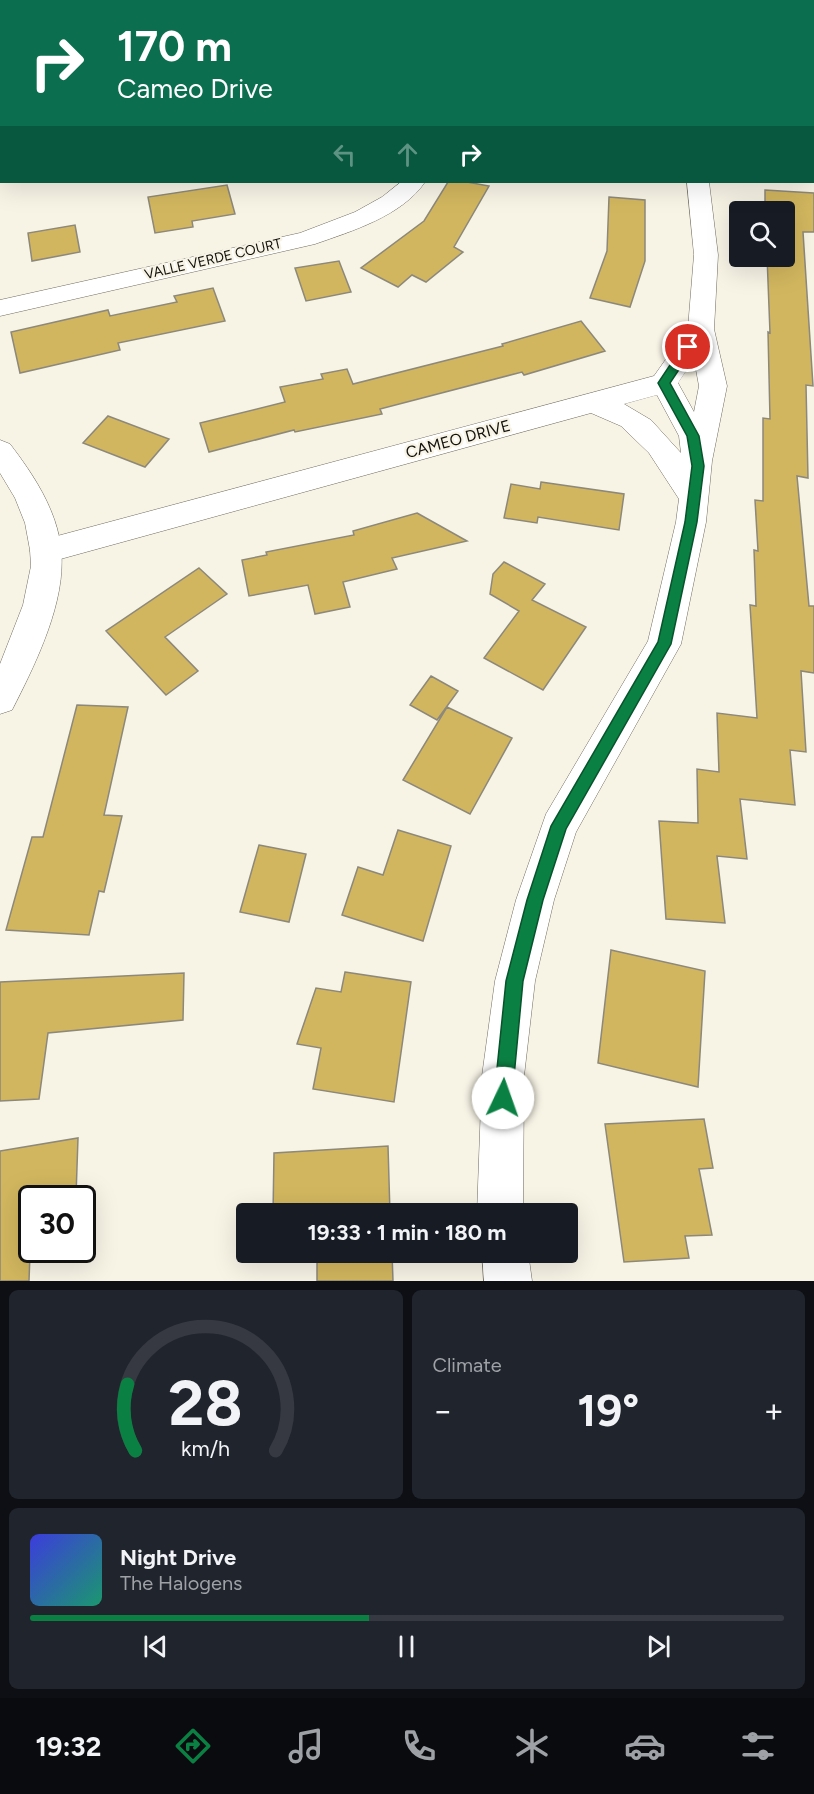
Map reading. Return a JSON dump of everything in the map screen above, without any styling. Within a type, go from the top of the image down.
[{"type":"street","name":"VALLE VERDE COURT","points":[[0,308],[306,238],[353,223],[392,200],[413,183]]},
{"type":"street","points":[[500,1203],[503,1076],[515,981],[535,900],[559,826],[664,644],[691,522],[713,386],[701,329],[706,255],[698,183]]},
{"type":"street","points":[[696,483],[693,436],[664,383],[701,329]]},
{"type":"street","name":"CAMEO DRIVE","points":[[46,551],[664,383]]},
{"type":"street","points":[[592,402],[631,419],[696,483]]},
{"type":"street","points":[[0,451],[21,478],[34,510],[46,551],[45,582],[27,637],[0,699]]},
{"type":"street","points":[[506,1263],[508,1281]]},
{"type":"building","points":[[447,183],[472,183],[489,186],[454,247],[463,252],[426,282],[412,275],[398,287],[361,268],[424,221]]},
{"type":"building","points":[[227,185],[235,214],[192,221],[193,227],[155,233],[148,197]]},
{"type":"building","points":[[765,190],[814,193],[814,232],[803,232],[813,386],[806,385],[808,478],[797,476],[809,606],[814,606],[814,673],[801,671],[806,752],[790,750],[795,805],[740,799],[747,859],[717,856],[725,923],[666,919],[659,821],[698,823],[697,769],[719,772],[717,713],[757,718],[750,605],[756,606],[754,550],[758,551],[755,500],[763,501],[763,418],[770,419],[767,267],[795,267],[795,201],[765,201]]},
{"type":"building","points":[[609,197],[645,200],[645,261],[630,307],[590,298],[607,251]]},
{"type":"building","points":[[75,225],[80,252],[32,261],[28,233]]},
{"type":"building","points":[[339,261],[351,292],[306,301],[295,268]]},
{"type":"building","points":[[213,288],[225,321],[118,343],[120,350],[20,373],[11,332],[108,310],[110,316],[177,302],[174,296]]},
{"type":"building","points":[[581,321],[605,351],[524,375],[522,372],[380,409],[382,414],[295,432],[294,430],[209,452],[200,423],[285,402],[280,387],[323,379],[321,374],[347,369],[353,384],[503,346],[502,344]]},
{"type":"building","points":[[108,416],[169,439],[145,467],[83,443]]},
{"type":"building","points":[[541,482],[624,494],[619,530],[538,517],[537,523],[504,518],[511,484],[540,489]]},
{"type":"building","points":[[417,513],[467,541],[392,558],[397,569],[343,582],[350,607],[315,614],[308,585],[249,596],[242,560],[267,555],[266,552],[354,535],[353,531]]},
{"type":"building","points":[[504,562],[545,584],[532,600],[586,627],[543,690],[484,658],[519,611],[490,594],[493,574]]},
{"type":"building","points":[[199,568],[227,594],[165,637],[198,671],[166,695],[106,631]]},
{"type":"building","points":[[431,676],[458,691],[437,720],[410,705]]},
{"type":"building","points":[[77,705],[128,707],[104,815],[122,816],[104,892],[99,891],[89,935],[6,930],[32,837],[43,837]]},
{"type":"building","points":[[447,707],[512,738],[470,814],[403,780]]},
{"type":"building","points":[[398,830],[451,846],[423,941],[342,915],[358,867],[383,875]]},
{"type":"building","points":[[259,845],[306,854],[289,922],[240,912]]},
{"type":"building","points":[[611,950],[705,971],[698,1087],[598,1063]]},
{"type":"building","points":[[345,972],[411,982],[394,1102],[313,1089],[321,1048],[297,1044],[316,988],[341,992]]},
{"type":"building","points":[[184,973],[183,1020],[48,1033],[39,1099],[0,1101],[0,982]]},
{"type":"building","points":[[704,1119],[713,1168],[699,1169],[712,1235],[685,1236],[689,1258],[624,1262],[605,1124]]},
{"type":"building","points":[[78,1138],[76,1185],[18,1185],[18,1263],[30,1263],[29,1281],[0,1281],[0,1151]]},
{"type":"building","points":[[388,1146],[390,1203],[273,1203],[274,1153]]},
{"type":"building","points":[[317,1263],[392,1263],[393,1281],[317,1281]]},
{"type":"route","points":[[503,1098],[503,1076],[515,981],[535,900],[559,826],[664,644],[691,522],[698,466],[693,436],[664,383],[688,347]]}]
